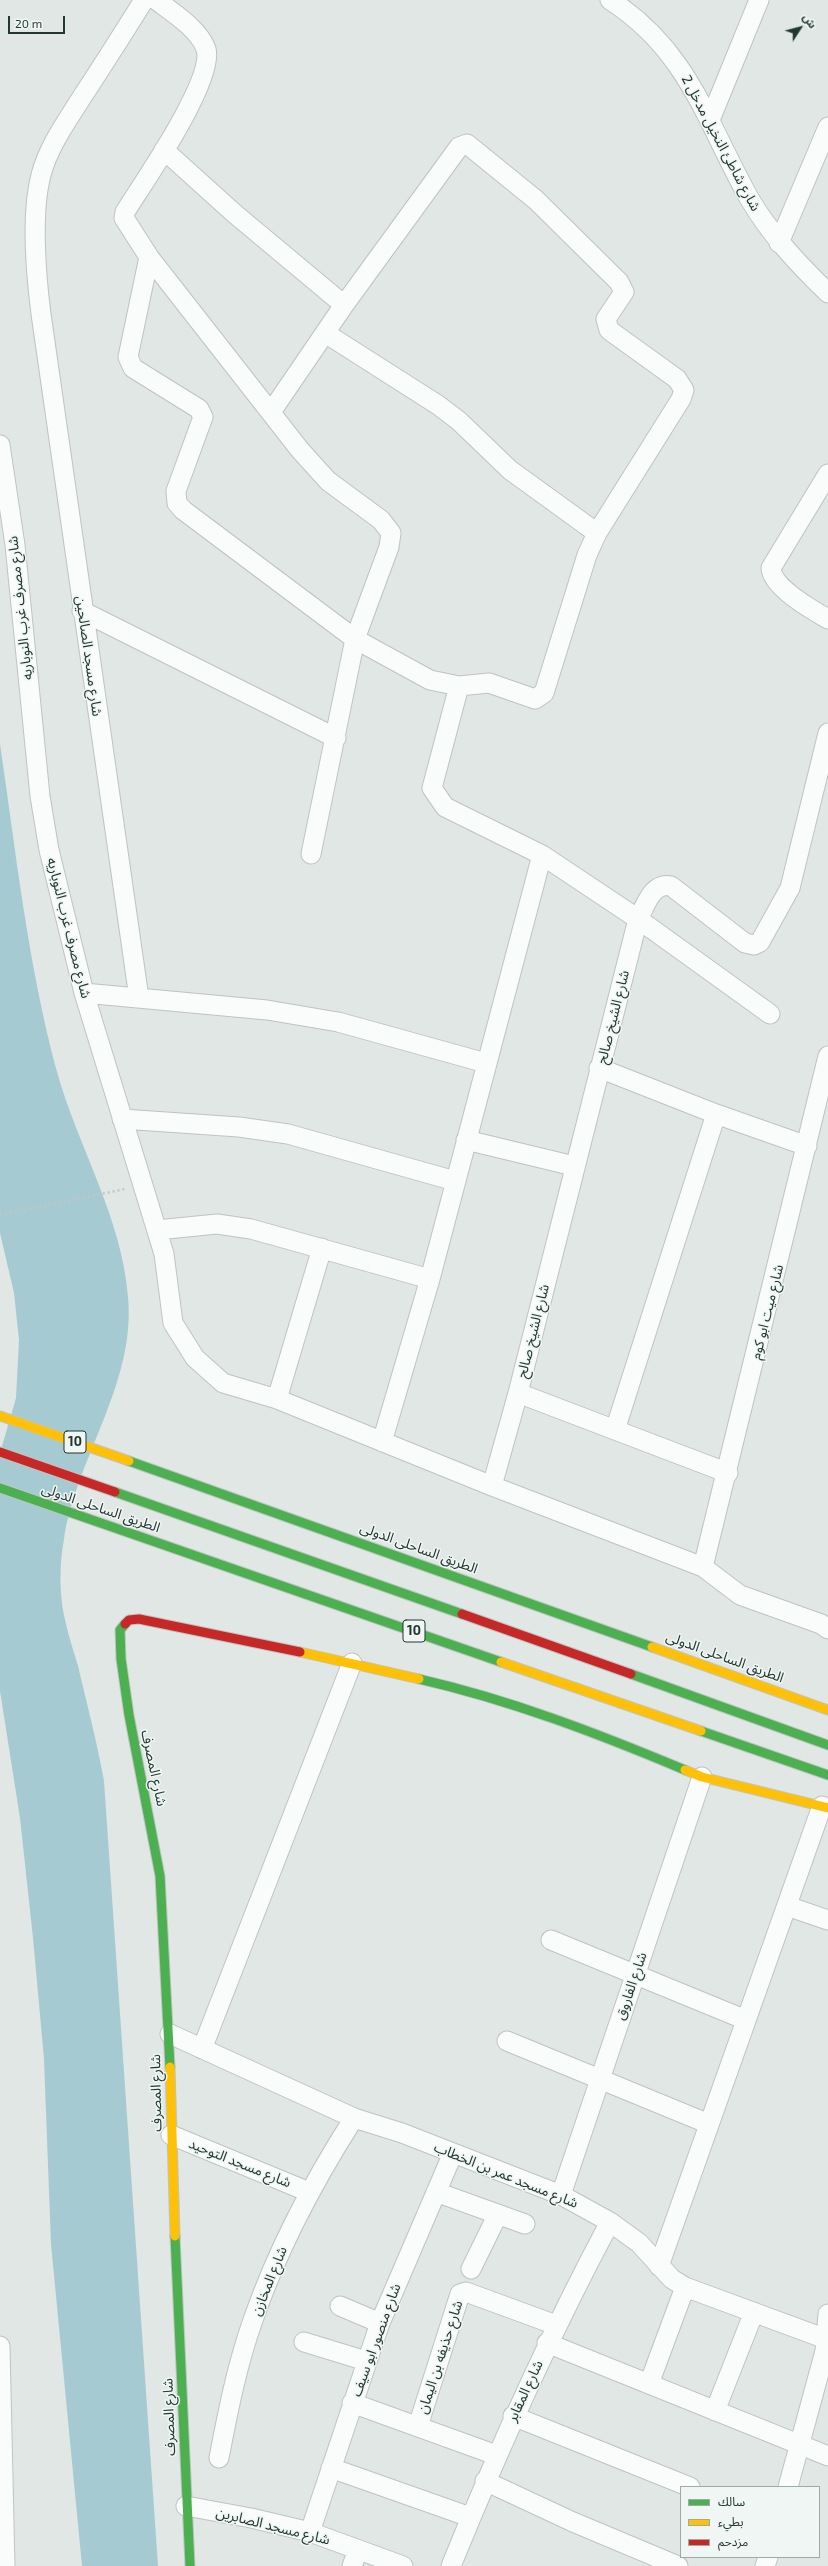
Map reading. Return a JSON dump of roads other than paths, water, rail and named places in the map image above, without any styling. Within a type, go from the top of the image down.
[{"type":"main road","name":"الطريق الساحلى الدولى","points":[[0,1416],[151,1467],[828,1710]]},
{"type":"main road","points":[[0,1452],[140,1503],[714,1703],[828,1745]]},
{"type":"main road","name":"الطريق الساحلى الدولى","points":[[0,1488],[828,1775]]},
{"type":"main road","name":"شارع المصرف","points":[[190,2566],[186,2506],[171,2135],[170,2034],[160,1876],[141,1770],[129,1715],[121,1660],[120,1630],[123,1624],[129,1620],[139,1619],[352,1663]]},
{"type":"main road","points":[[352,1663],[441,1684],[530,1710],[616,1741],[702,1776],[825,1807]]},
{"type":"street","name":"شارع مسجد الصالحين","points":[[139,998],[82,611],[41,314],[37,240],[41,175],[61,130],[144,0]]},
{"type":"street","points":[[156,0],[200,37],[206,51],[207,58],[189,107],[125,212],[124,218],[149,257],[300,450],[328,481],[380,520],[391,533],[389,547],[355,639],[336,738],[311,854]]},
{"type":"street","name":"شارع شاطئ النخيل مدخل 2","points":[[610,0],[628,12],[664,45],[685,74],[710,120],[749,199],[779,243],[828,293]]},
{"type":"street","points":[[710,120],[759,0]]},
{"type":"street","points":[[779,243],[828,127]]},
{"type":"street","points":[[149,257],[134,322],[128,357],[129,363],[134,368],[199,409],[203,417],[176,492],[177,503],[183,510],[355,639],[430,680],[459,686],[489,683],[535,699],[544,693],[587,555],[597,533],[681,398],[684,390],[677,379],[609,330],[606,319],[622,298],[624,292],[622,286],[536,200],[468,144],[463,144],[344,306],[271,412]]},
{"type":"street","points":[[164,150],[235,214],[344,306]]},
{"type":"street","points":[[325,333],[438,405],[458,421],[510,470],[597,533]]},
{"type":"street","name":"شارع مصرف غرب النوباريه","points":[[0,445],[15,545],[40,796],[49,850],[84,993],[101,1043],[122,1119],[164,1254],[173,1323],[195,1358],[223,1383],[277,1399]]},
{"type":"street","points":[[828,474],[771,568],[776,582],[811,610],[828,619]]},
{"type":"street","points":[[82,611],[336,738]]},
{"type":"street","points":[[459,686],[433,779],[432,788],[435,795],[445,807],[542,856],[638,919],[770,1014]]},
{"type":"street","name":"شارع الشيخ صالح","points":[[492,1486],[518,1393],[574,1166],[638,919],[654,889],[662,885],[671,886],[745,943],[754,946],[760,942],[790,888],[828,733]]},
{"type":"street","points":[[382,1442],[430,1279],[542,856]]},
{"type":"street","points":[[84,993],[267,1010],[338,1022],[486,1063]]},
{"type":"street","name":"شارع ميت ابو كوم","points":[[703,1567],[728,1473],[828,1056]]},
{"type":"street","points":[[599,1068],[716,1114],[807,1146]]},
{"type":"street","points":[[615,1430],[716,1114]]},
{"type":"street","points":[[122,1119],[239,1127],[288,1134],[455,1182]]},
{"type":"street","points":[[466,1140],[574,1166]]},
{"type":"street","points":[[157,1230],[217,1224],[251,1229],[430,1279]]},
{"type":"street","points":[[322,1248],[277,1399],[492,1486],[703,1567],[740,1595],[821,1624],[828,1629]]},
{"type":"street","points":[[518,1393],[728,1473]]},
{"type":"street","points":[[202,2049],[352,1663]]},
{"type":"street","name":"شارع الفاروق","points":[[561,2195],[702,1776]]},
{"type":"street","points":[[659,2266],[787,1906],[825,1807]]},
{"type":"street","points":[[787,1906],[828,1920]]},
{"type":"street","points":[[551,1940],[746,2020]]},
{"type":"street","name":"شارع مسجد عمر بن الخطاب","points":[[170,2034],[354,2118],[402,2133],[561,2195],[610,2222],[639,2242],[672,2279],[685,2287],[826,2339]]},
{"type":"street","points":[[507,2041],[709,2124]]},
{"type":"street","name":"شارع المخازن","points":[[219,2458],[232,2388],[252,2321],[278,2255],[309,2192],[354,2118]]},
{"type":"street","name":"شارع مسجد التوحيد","points":[[171,2135],[309,2192]]},
{"type":"street","name":"شارع منصور ابو سيف","points":[[310,2532],[366,2360],[380,2323],[453,2153]]},
{"type":"street","points":[[436,2192],[525,2224]]},
{"type":"street","points":[[471,2270],[498,2214]]},
{"type":"street","name":"شارع المقابر","points":[[453,2565],[484,2481],[513,2416],[556,2325],[610,2222]]},
{"type":"street","points":[[649,2384],[685,2287]]},
{"type":"street","name":"شارع حذيفه بن اليمان","points":[[418,2426],[458,2298],[463,2292],[556,2325]]},
{"type":"street","points":[[340,2306],[380,2323]]},
{"type":"street","points":[[715,2410],[754,2312]]},
{"type":"street","points":[[788,2486],[826,2339],[828,2316]]},
{"type":"street","points":[[304,2342],[366,2360]]},
{"type":"street","points":[[547,2343],[828,2456]]},
{"type":"street","points":[[0,2346],[1,2466],[5,2566]]},
{"type":"street","points":[[352,2403],[496,2455]]},
{"type":"street","points":[[513,2416],[688,2486]]},
{"type":"street","points":[[331,2468],[470,2517]]},
{"type":"street","points":[[484,2481],[573,2522],[678,2566]]},
{"type":"street","name":"شارع مسجد الصابرين","points":[[186,2506],[250,2518],[310,2532],[355,2558],[403,2566]]},
{"type":"water","points":[[0,744],[30,950],[47,1032],[66,1100],[98,1183],[117,1239],[124,1268],[128,1297],[128,1329],[123,1359],[115,1389],[71,1508],[62,1549],[60,1582],[64,1614],[78,1666],[104,1781],[158,2566],[82,2566],[51,2244],[44,2059],[33,1938],[20,1818],[0,1691],[0,1453],[16,1398],[19,1340],[14,1293],[0,1233]]}]
